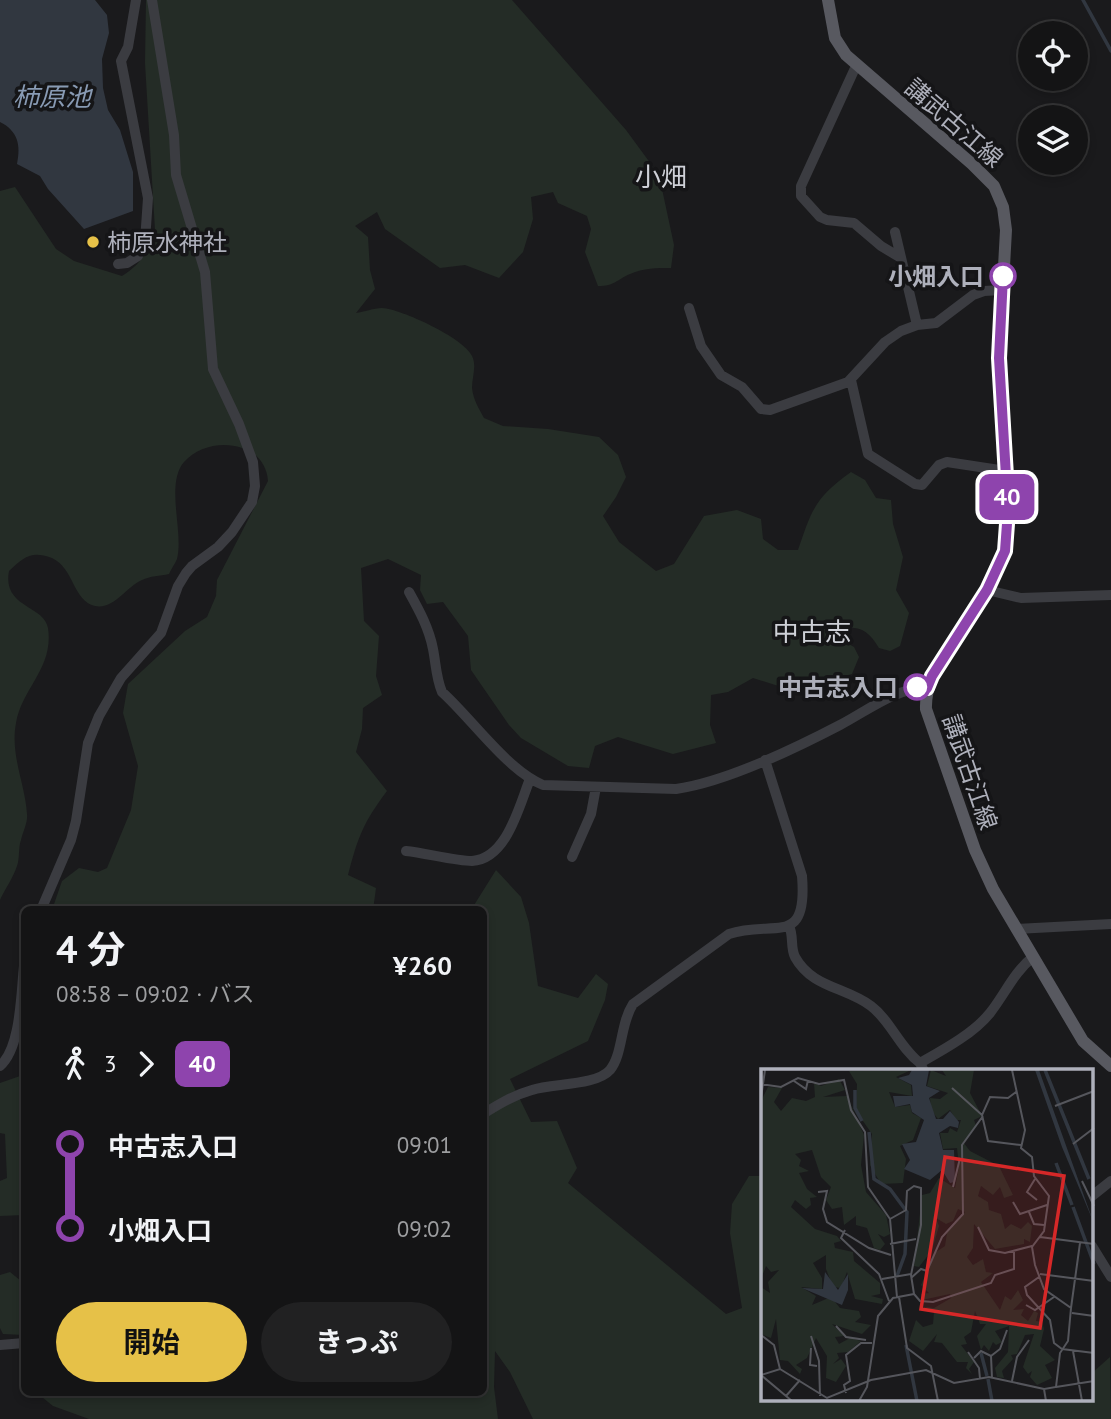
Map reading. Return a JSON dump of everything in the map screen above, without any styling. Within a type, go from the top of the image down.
[{"type":"main road","name":"講武古江線","points":[[828,0],[835,38],[845,55],[994,186],[1006,218],[999,358],[1008,532],[1005,551],[987,590],[932,676],[927,688],[926,709],[975,850],[993,889],[1083,1041],[1111,1066]]},
{"type":"street","points":[[118,264],[127,263],[138,256],[145,241],[148,198],[121,61],[128,47],[136,0]]},
{"type":"street","points":[[43,906],[71,841],[88,743],[99,716],[121,678],[161,633],[178,586],[186,573],[232,532],[251,502],[255,486],[253,461],[213,369],[205,272],[176,175],[174,135],[152,0]]},
{"type":"street","points":[[856,66],[802,186],[801,196],[820,217],[854,223],[881,246],[901,258]]},
{"type":"street","points":[[895,232],[917,325]]},
{"type":"street","points":[[689,309],[701,346],[710,361],[721,375],[742,387],[765,410],[851,380],[885,342],[901,331],[917,325],[936,323],[973,295],[1002,290]]},
{"type":"street","points":[[851,380],[868,454],[915,484],[922,485],[939,465],[947,462],[1006,471]]},
{"type":"street","points":[[987,590],[1021,598],[1111,595]]},
{"type":"street","points":[[409,592],[424,619],[430,637],[442,692],[530,779],[543,785],[676,789],[691,787],[806,742],[906,690],[927,688]]},
{"type":"street","points":[[487,1112],[506,1100],[534,1089],[603,1076],[612,1068],[625,1016],[633,1004],[729,934],[740,930],[780,929],[789,926],[800,911],[802,876],[765,760]]},
{"type":"street","points":[[406,851],[473,861],[492,854],[502,843],[530,779]]},
{"type":"street","points":[[572,857],[591,814],[596,787]]},
{"type":"street","points":[[1016,929],[1111,924]]},
{"type":"street","points":[[789,926],[794,955],[810,976],[872,1006],[908,1054],[922,1067],[978,1025],[999,1001],[1022,966],[1033,957]]},
{"type":"street","points":[[0,1066],[5,1062],[16,1033],[21,991]]},
{"type":"street","points":[[1094,1194],[1111,1181]]},
{"type":"street","points":[[1094,1249],[1111,1277]]},
{"type":"street","points":[[0,1345],[21,1343]]},
{"type":"shaded area","points":[[146,0],[512,0],[626,130],[659,175],[674,245],[671,268],[640,271],[612,284],[598,286],[585,252],[591,229],[587,216],[558,203],[553,192],[531,197],[533,219],[523,252],[499,278],[465,265],[440,268],[385,229],[377,212],[355,226],[368,237],[370,270],[375,289],[356,313],[379,308],[391,310],[445,333],[467,349],[473,360],[473,392],[484,418],[503,426],[548,429],[599,437],[618,455],[626,477],[603,516],[619,542],[656,571],[674,564],[704,516],[737,510],[761,519],[763,539],[778,550],[798,550],[811,514],[822,497],[851,472],[865,480],[876,498],[891,500],[893,524],[903,557],[896,590],[909,613],[900,646],[890,651],[879,648],[868,634],[857,628],[827,632],[854,647],[859,657],[852,674],[791,690],[753,678],[728,692],[711,695],[710,725],[716,743],[673,754],[618,737],[595,746],[589,768],[568,766],[521,738],[509,725],[471,670],[468,636],[443,602],[427,604],[420,590],[421,575],[388,559],[361,568],[364,621],[379,636],[376,676],[382,695],[363,708],[362,729],[356,752],[387,791],[362,831],[348,875],[376,888],[374,906],[53,906],[62,881],[79,868],[98,872],[107,868],[131,810],[138,766],[123,713],[128,684],[185,631],[207,617],[216,596],[217,580],[268,481],[264,467],[257,457],[246,449],[220,445],[206,448],[194,453],[179,471],[175,495],[179,548],[169,574],[142,580],[114,601],[95,606],[82,598],[65,569],[52,558],[28,556],[9,571],[12,592],[17,599],[45,620],[49,642],[42,666],[24,699],[16,723],[16,758],[27,817],[17,866],[0,900],[0,191],[15,187],[56,249],[74,261],[122,276],[134,267],[150,245],[155,230],[145,63]]},
{"type":"shaded area","points":[[496,870],[521,897],[529,923],[538,986],[578,998],[596,974],[608,984],[605,1000],[588,1041],[510,1079],[531,1122],[557,1121],[577,1168],[568,1183],[726,1314],[742,1308],[730,1233],[732,1204],[749,1176],[761,1176],[761,1402],[1094,1402],[1094,1371],[1110,1357],[1111,1419],[533,1419],[510,1372],[495,1351],[494,1387],[498,1419],[89,1419],[53,1406],[41,1396],[487,1396],[487,906],[474,906]]},
{"type":"shaded area","points":[[21,1068],[21,1215],[0,1216],[0,1181],[7,1178],[5,1134],[0,1133],[0,1083],[20,1076]]},
{"type":"shaded area","points":[[10,1272],[21,1281],[21,1335],[3,1334],[0,1328],[0,1275]]},
{"type":"water","name":"柿原池","points":[[0,0],[95,0],[107,15],[109,33],[102,59],[103,88],[108,110],[120,130],[133,172],[133,211],[84,229],[48,189],[40,176],[17,164],[17,139],[11,130],[0,122]]},
{"type":"waterway","points":[[1083,0],[1111,51]]},
{"type":"bus line","name":"40","points":[[917,687],[927,688],[987,590],[1005,551],[1008,510],[999,358],[1003,276]]},
{"type":"place","name":"柿原水神社","points":[[93,242]]},
{"type":"place","name":"小畑入口","points":[[1003,276]]},
{"type":"place","name":"中古志入口","points":[[917,687]]},
{"type":"district","name":"小畑","points":[[661,176]]},
{"type":"district","name":"中古志","points":[[812,631]]}]
